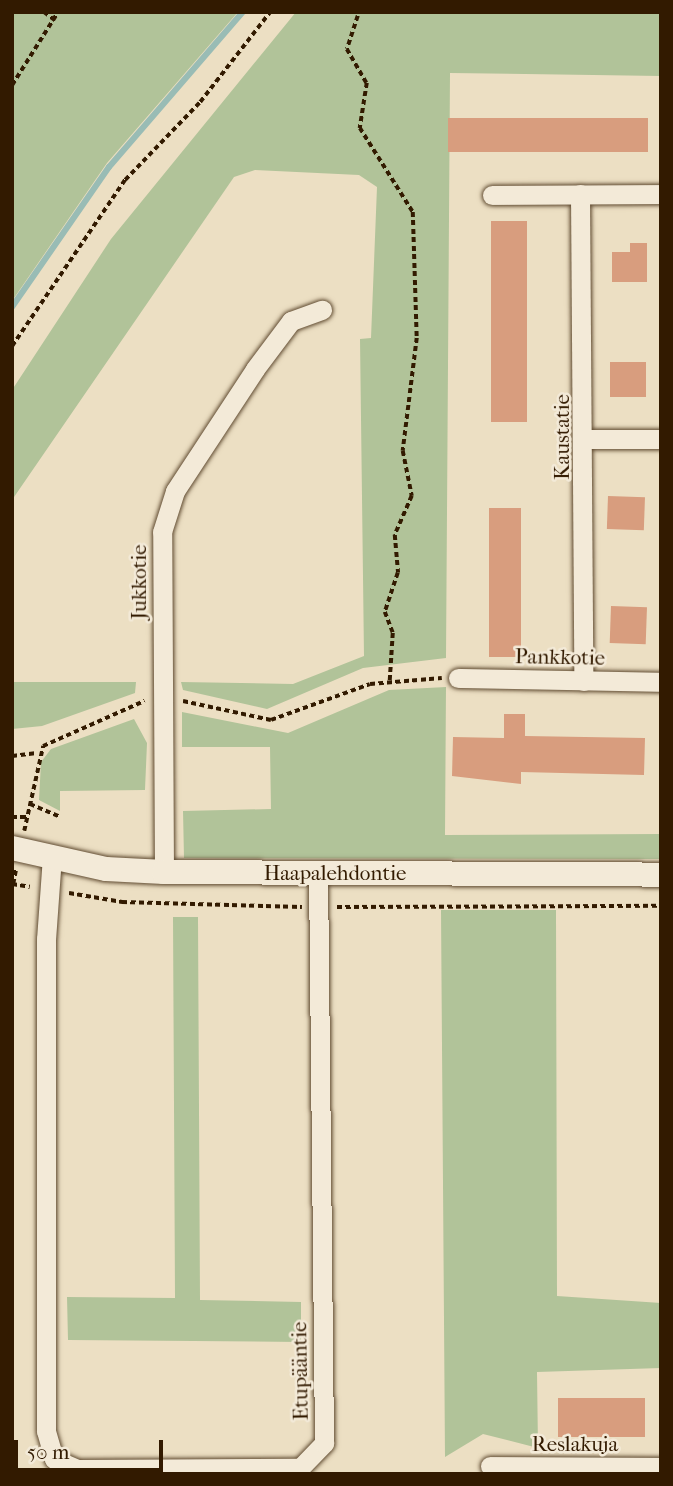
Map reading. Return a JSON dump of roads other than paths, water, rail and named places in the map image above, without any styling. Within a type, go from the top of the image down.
[{"type":"street","name":"Kaustatie","points":[[580,194],[585,439],[583,681]]},
{"type":"street","points":[[492,195],[661,194]]},
{"type":"street","name":"Jukkotie","points":[[164,872],[162,532],[175,491],[292,321],[322,310]]},
{"type":"street","points":[[585,439],[661,439]]},
{"type":"street","name":"Pankkotie","points":[[458,678],[661,682]]},
{"type":"street","name":"Haapalehdontie","points":[[17,848],[106,869],[164,872],[661,875]]},
{"type":"street","name":"Etupääntie","points":[[52,856],[46,939],[46,1431],[54,1459],[78,1469],[300,1468],[324,1443],[318,873]]},
{"type":"street","name":"Reslakuja","points":[[490,1466],[661,1467]]},
{"type":"waterway","points":[[12,307],[109,167],[243,12]]}]
